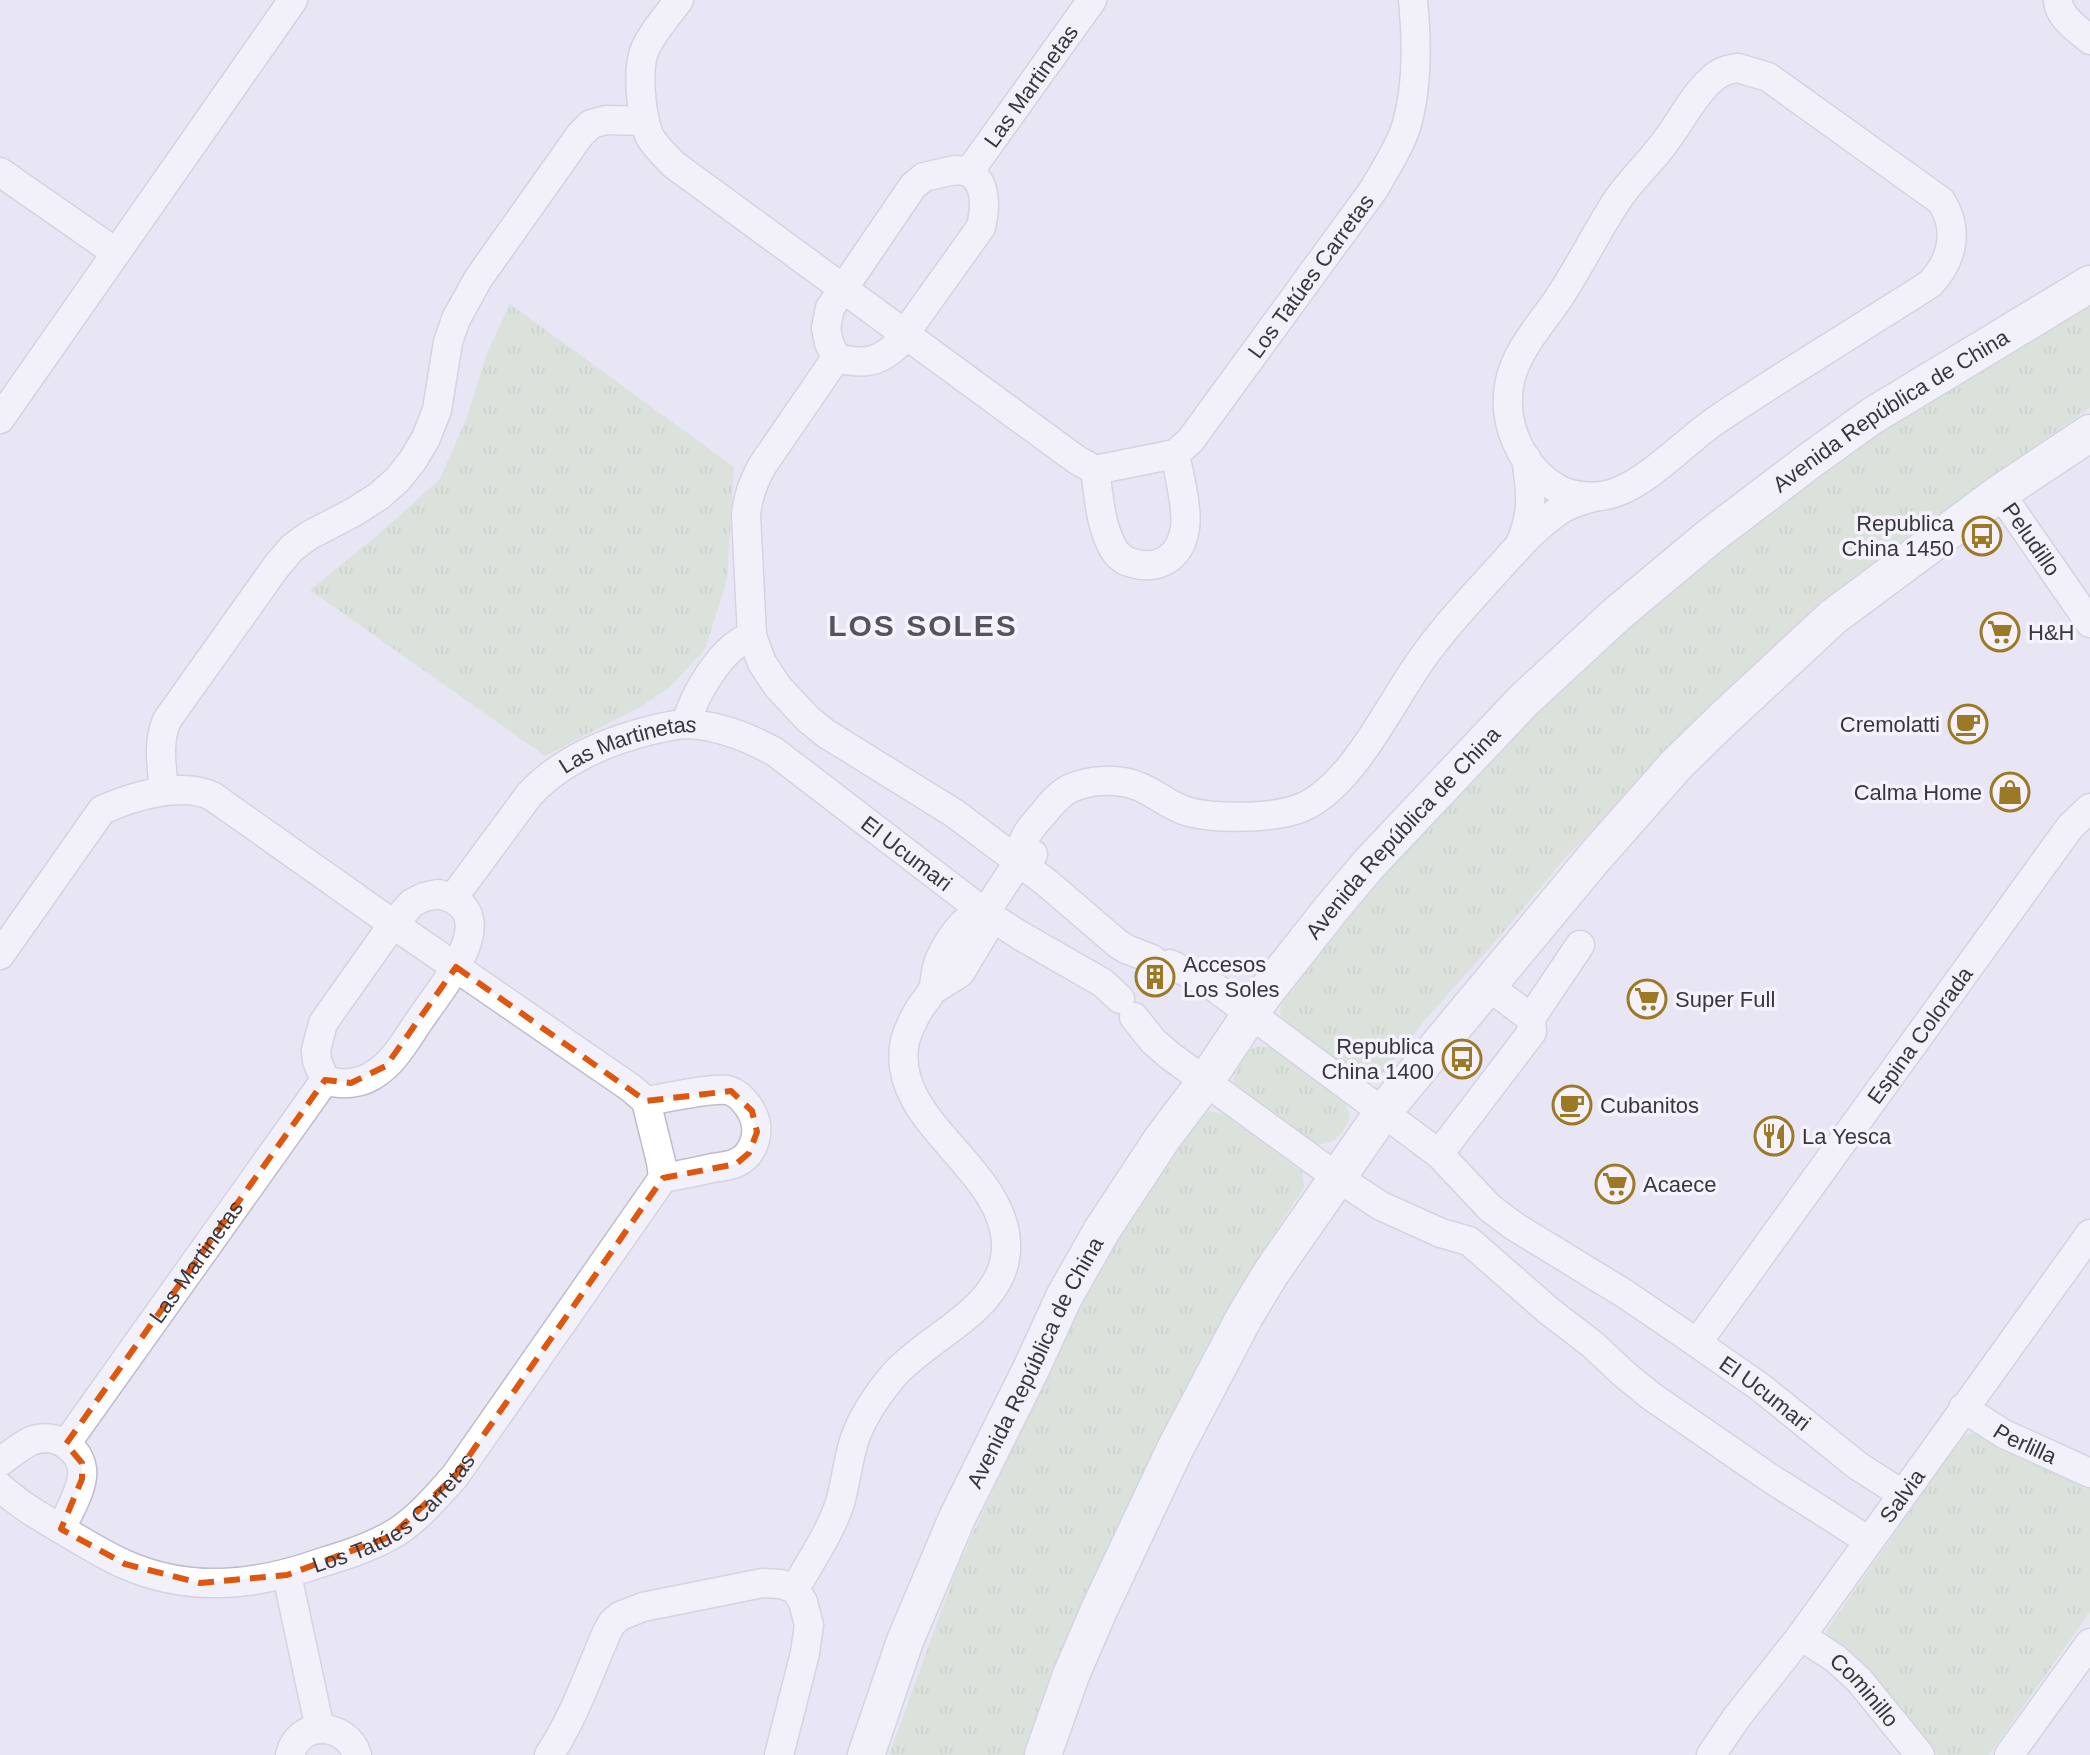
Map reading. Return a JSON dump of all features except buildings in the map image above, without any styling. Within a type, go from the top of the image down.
[{"type":"main road","name":"Avenida República de China","points":[[866,1755],[900,1655],[957,1518],[1064,1297],[1135,1179],[1274,982],[1369,864],[1523,701],[1617,614],[1708,538],[1872,416],[2090,284]]},
{"type":"main road","points":[[1043,1755],[1071,1675],[1099,1610],[1175,1449],[1245,1316],[1271,1273],[1383,1112],[1604,846],[1676,765],[1721,721],[1833,617],[2000,493],[2090,433]]},
{"type":"street","points":[[0,419],[293,0]]},
{"type":"street","points":[[679,0],[652,37],[641,59],[640,77],[649,137],[673,164],[1077,460],[1095,470],[1175,454],[1186,526],[1182,542],[1172,555],[1159,565],[1145,567],[1126,562],[1115,552],[1105,530],[1095,470]]},
{"type":"street","name":"Las Martinetas","points":[[969,172],[1092,0]]},
{"type":"street","name":"Los Tatúes Carretas","points":[[1175,454],[1190,441],[1356,214],[1395,153],[1406,128],[1413,96],[1413,0]]},
{"type":"street","points":[[2058,0],[2058,7],[2066,18],[2090,40]]},
{"type":"street","points":[[1738,68],[1768,77],[1941,201],[1947,210],[1951,245],[1948,260],[1930,284],[1716,421],[1620,491],[1607,496],[1567,494],[1544,479],[1526,458],[1509,423],[1507,404],[1510,379],[1522,351],[1575,273],[1619,198],[1655,156],[1708,82],[1726,70],[1738,68]]},
{"type":"street","points":[[164,791],[161,733],[167,720],[292,548],[379,496],[413,460],[437,410],[448,342],[464,301],[580,135],[591,124],[606,120],[645,121]]},
{"type":"street","points":[[955,170],[969,172],[979,183],[983,194],[985,212],[981,227],[906,335],[887,355],[871,361],[856,363],[836,358],[826,328],[830,308],[913,186],[924,177],[939,173],[955,170]]},
{"type":"street","points":[[0,172],[115,252]]},
{"type":"street","points":[[836,358],[752,484],[746,515],[752,636],[762,663],[778,687],[808,719],[825,733],[954,813],[1019,861]]},
{"type":"street","points":[[1519,545],[1529,522],[1531,505],[1526,458]]},
{"type":"street","name":"Peludillo","points":[[2000,493],[2090,623]]},
{"type":"street","points":[[795,1589],[840,1504],[854,1440],[876,1398],[914,1356],[955,1327],[979,1304],[999,1275],[1005,1257],[1006,1243],[1000,1214],[975,1174],[914,1097],[904,1060],[905,1042],[918,1012],[933,990],[960,973],[984,933],[985,913],[1019,861],[1033,854],[1070,805],[1097,782],[1110,781],[1141,787],[1169,805],[1209,815],[1277,814],[1314,802],[1341,779],[1438,636],[1519,545],[1560,511],[1575,502],[1596,496]]},
{"type":"street","name":"Las Martinetas","points":[[453,898],[543,780],[564,765],[623,738],[686,724],[699,691],[727,652],[742,639],[752,636]]},
{"type":"street","name":"El Ucumari","points":[[686,724],[726,730],[775,752],[985,913],[1103,983],[1169,1055],[1338,1178],[1411,1221],[1469,1241]]},
{"type":"street","points":[[0,955],[102,810],[119,802],[164,791],[201,791],[631,1088],[646,1101],[663,1178],[736,1164],[749,1153],[754,1143],[757,1132],[752,1111],[731,1091],[646,1101]]},
{"type":"street","name":"Espina Colorada","points":[[1697,1343],[2070,827],[2090,808]]},
{"type":"street","name":"El Ucumari","points":[[1019,861],[1126,949],[1213,986],[1439,1154],[1490,1208],[1514,1226],[1625,1294],[1697,1343],[1760,1387],[1858,1466],[1902,1494]]},
{"type":"street","points":[[438,894],[453,898],[463,908],[470,926],[469,938],[456,967],[386,1066],[364,1080],[351,1083],[336,1084],[325,1080],[316,1050],[323,1023],[393,924],[412,903],[438,894]]},
{"type":"street","points":[[1439,1154],[1532,1032],[1531,1018],[1580,945]]},
{"type":"street","points":[[1488,986],[1531,1018]]},
{"type":"street","name":"Las Martinetas","points":[[66,1444],[325,1080]]},
{"type":"street","name":"Los Tatúes Carretas","points":[[0,1487],[19,1504],[61,1529],[125,1564],[163,1577],[200,1583],[235,1583],[287,1575],[368,1547],[391,1536],[433,1501],[455,1476],[663,1178]]},
{"type":"street","points":[[1490,1208],[1469,1241],[1624,1374],[1709,1438],[1869,1541]]},
{"type":"street","name":"Salvia","points":[[1711,1755],[1801,1636],[2090,1234]]},
{"type":"street","name":"Perlilla","points":[[1963,1408],[2004,1434],[2090,1473]]},
{"type":"street","points":[[0,1462],[35,1439],[66,1444],[77,1453],[82,1463],[82,1479],[61,1529]]},
{"type":"street","points":[[287,1575],[320,1729]]},
{"type":"street","points":[[549,1755],[562,1735],[607,1632],[620,1616],[643,1607],[748,1585],[781,1584],[795,1589],[803,1602],[809,1637],[779,1755]]},
{"type":"street","name":"Cominillo","points":[[1801,1636],[1836,1659],[1859,1680],[1920,1755]]},
{"type":"street","points":[[2009,1755],[2090,1643]]},
{"type":"street","points":[[290,1755],[298,1739],[320,1729],[340,1733],[349,1740],[357,1755]]},
{"type":"highlighted area","points":[[456,967],[646,1101],[731,1091],[752,1111],[757,1132],[749,1153],[736,1164],[663,1178],[455,1476],[391,1536],[287,1575],[200,1583],[125,1564],[61,1529],[82,1479],[82,1463],[66,1444],[325,1080],[351,1083],[386,1066]]},
{"type":"green space","points":[[2090,297],[2090,408],[1948,508],[1727,695],[1565,858],[1424,1021],[1387,1069],[1377,1077],[1366,1079],[1354,1075],[1283,1021],[1281,1004],[1364,889],[1557,683],[1816,470]]},
{"type":"green space","points":[[510,304],[734,467],[727,580],[705,649],[671,686],[642,706],[545,756],[310,590],[440,479],[467,417],[487,353]]},
{"type":"green space","points":[[1270,1047],[1343,1098],[1350,1116],[1345,1128],[1333,1141],[1315,1144],[1237,1090],[1233,1074],[1237,1061],[1247,1051]]},
{"type":"green space","points":[[1209,1111],[1224,1114],[1302,1172],[1304,1187],[1252,1268],[1027,1755],[889,1755],[957,1568],[1104,1249],[1199,1116]]},
{"type":"green space","points":[[1972,1433],[2090,1486],[2090,1612],[1989,1755],[1937,1755],[1878,1686],[1833,1643],[1826,1631],[1961,1438]]},
{"type":"place","name":"Republica China 1450","points":[[1982,536]]},
{"type":"place","name":"H&H","points":[[2000,632]]},
{"type":"place","name":"Cremolatti","points":[[1968,724]]},
{"type":"place","name":"Calma Home","points":[[2010,792]]},
{"type":"place","name":"Accesos Los Soles","points":[[1155,977]]},
{"type":"place","name":"Super Full","points":[[1647,999]]},
{"type":"place","name":"Republica China 1400","points":[[1462,1059]]},
{"type":"place","name":"Cubanitos","points":[[1572,1105]]},
{"type":"place","name":"La Yesca","points":[[1774,1136]]},
{"type":"place","name":"Acaece","points":[[1615,1184]]},
{"type":"district","name":"LOS SOLES","points":[[923,626]]}]
